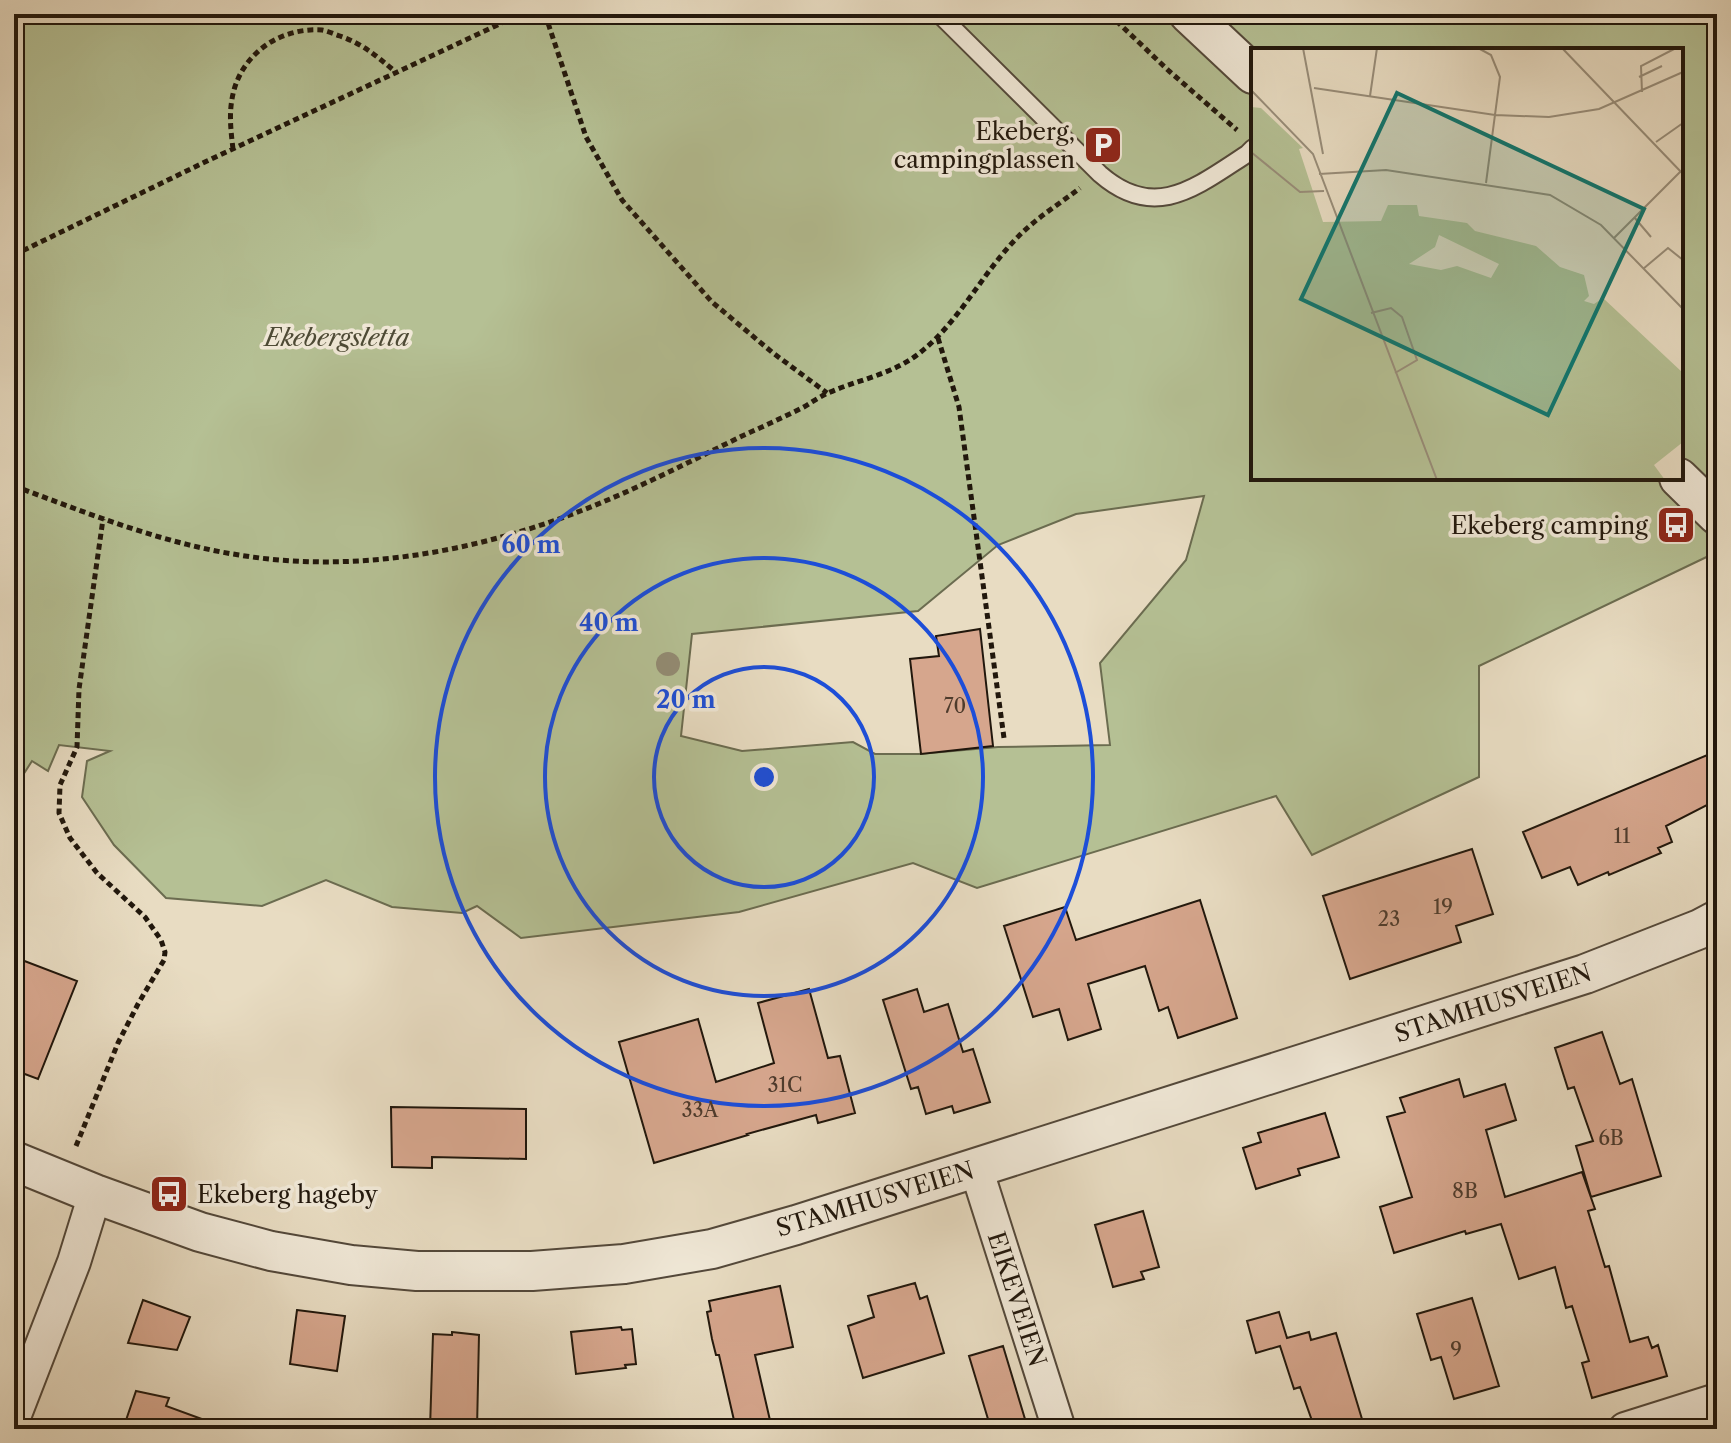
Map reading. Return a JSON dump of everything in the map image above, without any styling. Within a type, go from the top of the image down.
[{"type":"street","points":[[1189,14],[1251,72]]},
{"type":"street","points":[[1681,480],[1717,515]]},
{"type":"street","name":"STAMHUSVEIEN","points":[[14,1161],[200,1232],[271,1251],[351,1265],[417,1271],[532,1271],[624,1264],[712,1249],[796,1225],[1570,979],[1674,940],[1717,920]]},
{"type":"street","name":"EIKEVEIEN","points":[[976,1168],[1059,1429]]},
{"type":"street","points":[[14,1417],[23,1367],[74,1262],[80,1188]]},
{"type":"street","points":[[1625,1429],[1717,1400]]},
{"type":"lane","points":[[939,14],[1100,174],[1113,186],[1128,193],[1168,197],[1189,190],[1247,154],[1248,141]]},
{"type":"path","points":[[14,255],[521,14]]},
{"type":"path","points":[[545,14],[586,137],[622,200],[712,302],[827,393]]},
{"type":"path","points":[[1109,14],[1248,141]]},
{"type":"path","points":[[233,149],[230,121],[232,95],[244,66],[265,44],[288,34],[323,30],[361,44],[397,73]]},
{"type":"path","points":[[14,486],[163,538],[222,552],[278,560],[323,563],[409,556],[466,546],[523,530],[582,510],[671,471],[827,393],[890,370],[914,357],[938,338],[1014,241],[1037,220],[1100,174]]},
{"type":"path","points":[[938,338],[959,407],[1004,738]]},
{"type":"path","points":[[80,1188],[73,1154],[118,1043],[164,960],[165,952],[161,940],[145,917],[97,873],[70,838],[59,813],[60,785],[77,747],[79,689],[103,519]]},
{"type":"green space","name":"Ekebergsletta","points":[[14,14],[1717,14],[1717,552],[1479,666],[1479,777],[1312,855],[1276,796],[977,888],[913,863],[739,912],[521,938],[477,906],[462,913],[392,907],[326,880],[262,906],[166,898],[114,845],[82,797],[87,761],[110,751],[59,745],[48,771],[32,761],[14,789]],"holes":[[[1204,496],[1186,560],[1100,663],[1110,745],[875,754],[853,742],[742,751],[681,736],[692,634],[918,611],[998,545],[1076,514]]]},
{"type":"building","points":[[980,629],[993,746],[921,754],[910,659],[939,656],[936,636]]},
{"type":"building","points":[[1717,751],[1717,800],[1666,826],[1672,842],[1658,848],[1661,853],[1578,885],[1570,867],[1542,878],[1523,832]]},
{"type":"building","points":[[1472,849],[1493,914],[1456,926],[1461,942],[1350,979],[1323,896]]},
{"type":"building","points":[[1200,900],[1237,1018],[1178,1038],[1168,1007],[1159,1011],[1145,966],[1088,984],[1101,1029],[1068,1040],[1059,1009],[1033,1017],[1004,926],[1065,907],[1076,940]]},
{"type":"building","points":[[14,957],[77,981],[38,1079],[14,1070]]},
{"type":"building","points":[[809,989],[828,1058],[840,1056],[855,1113],[818,1123],[816,1115],[654,1163],[619,1042],[698,1019],[716,1082],[774,1063],[758,1003]]},
{"type":"building","points":[[917,989],[924,1012],[948,1004],[963,1052],[973,1049],[990,1102],[954,1113],[952,1106],[926,1114],[918,1087],[911,1089],[883,1000]]},
{"type":"building","points":[[1602,1032],[1620,1084],[1632,1079],[1661,1176],[1591,1197],[1576,1146],[1593,1141],[1574,1087],[1568,1089],[1555,1048]]},
{"type":"building","points":[[1459,1079],[1464,1097],[1505,1084],[1516,1120],[1486,1130],[1505,1197],[1582,1172],[1595,1209],[1588,1211],[1605,1267],[1609,1266],[1630,1342],[1648,1337],[1652,1348],[1658,1345],[1667,1376],[1592,1398],[1582,1363],[1589,1361],[1572,1306],[1566,1308],[1555,1267],[1519,1279],[1501,1224],[1466,1234],[1465,1231],[1394,1253],[1380,1207],[1412,1197],[1387,1117],[1405,1112],[1400,1098]]},
{"type":"building","points":[[391,1107],[526,1109],[526,1159],[432,1157],[432,1168],[392,1167]]},
{"type":"building","points":[[1325,1113],[1339,1157],[1298,1169],[1300,1175],[1256,1189],[1243,1148],[1261,1142],[1258,1133]]},
{"type":"building","points":[[1143,1211],[1159,1267],[1141,1272],[1144,1279],[1113,1287],[1095,1225]]},
{"type":"building","points":[[915,1283],[920,1299],[927,1296],[944,1353],[863,1378],[848,1326],[874,1317],[868,1296]]},
{"type":"building","points":[[780,1286],[793,1347],[755,1355],[772,1429],[736,1429],[719,1355],[716,1355],[712,1339],[707,1312],[711,1311],[709,1301]]},
{"type":"building","points":[[1472,1298],[1499,1386],[1454,1399],[1441,1357],[1431,1360],[1417,1314]]},
{"type":"building","points":[[143,1300],[190,1317],[177,1350],[128,1343]]},
{"type":"building","points":[[297,1310],[345,1316],[337,1371],[290,1364]]},
{"type":"building","points":[[1279,1312],[1287,1338],[1309,1332],[1311,1340],[1336,1333],[1365,1429],[1315,1429],[1300,1387],[1294,1389],[1280,1346],[1256,1353],[1247,1321]]},
{"type":"building","points":[[621,1327],[622,1330],[632,1329],[636,1364],[576,1374],[571,1332]]},
{"type":"building","points":[[452,1332],[479,1335],[477,1429],[430,1429],[433,1334],[452,1335]]},
{"type":"building","points":[[1003,1346],[1028,1429],[991,1429],[969,1356]]},
{"type":"building","points":[[136,1391],[169,1398],[166,1406],[218,1425],[217,1429],[123,1429]]},
{"type":"place","name":"Ekeberg, campingplassen","points":[[1103,145]]},
{"type":"place","name":"Ekeberg camping","points":[[1676,525]]},
{"type":"place","name":"Ekeberg hageby","points":[[169,1194]]}]
